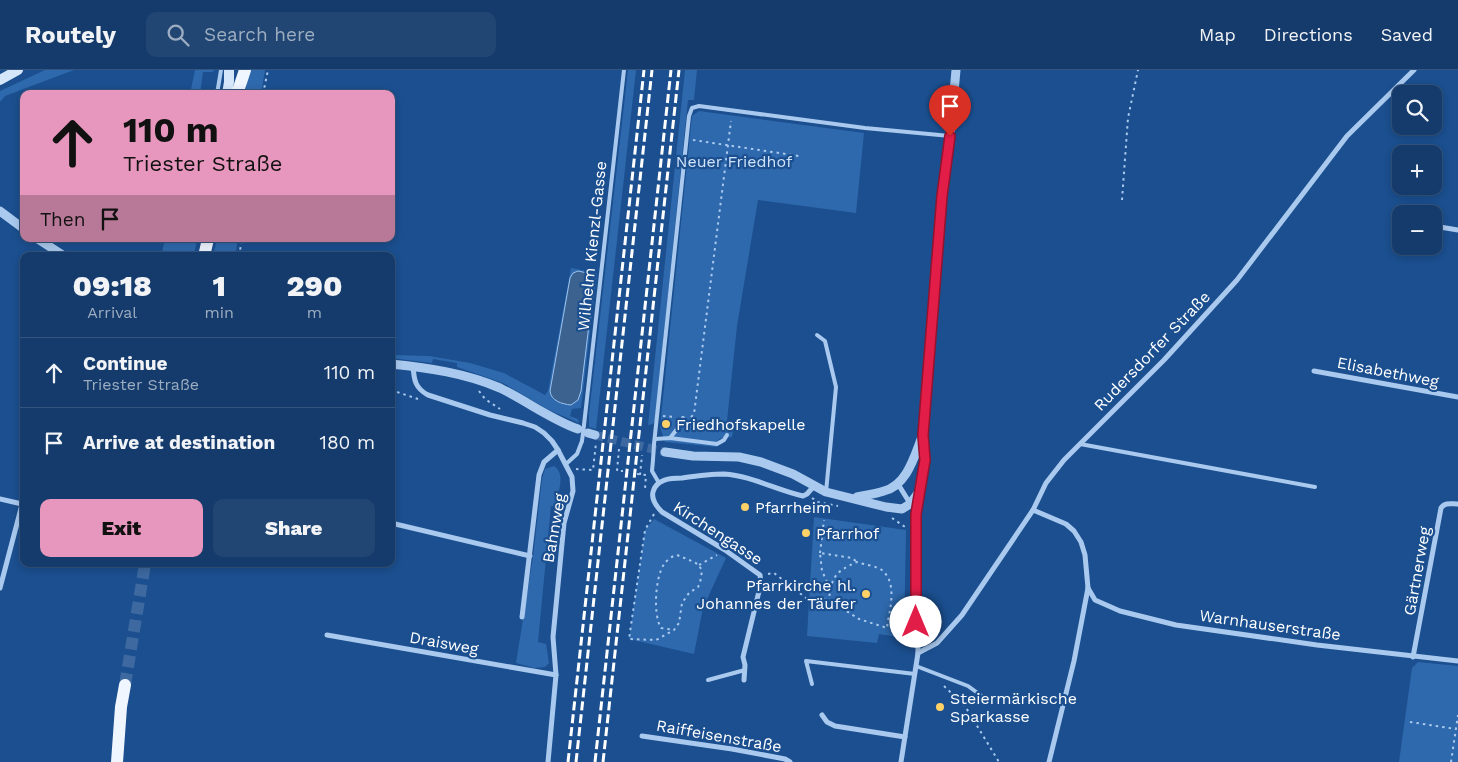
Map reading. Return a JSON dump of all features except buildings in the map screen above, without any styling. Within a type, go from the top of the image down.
[{"type":"main road","points":[[0,80],[18,70]]},
{"type":"main road","points":[[228,90],[230,82],[229,70]]},
{"type":"main road","points":[[236,90],[238,70]]},
{"type":"main road","points":[[238,90],[245,70]]},
{"type":"main road","points":[[117,762],[121,707],[125,685]]},
{"type":"street","points":[[901,762],[918,653],[916,622],[916,514],[918,492],[925,460],[923,435],[942,196],[956,70]]},
{"type":"street","name":"Rudersdorfer Straße","points":[[918,653],[937,644],[962,615],[1033,510],[1046,483],[1064,460],[1164,360],[1237,280],[1347,136],[1414,70]]},
{"type":"street","points":[[0,211],[20,226]]},
{"type":"street","points":[[1442,227],[1458,230]]},
{"type":"street","points":[[43,242],[58,252]]},
{"type":"street","points":[[395,364],[453,373],[487,383],[547,415],[588,433]]},
{"type":"street","name":"Bahnweg","points":[[413,366],[415,384],[422,392],[437,399],[529,425],[544,433],[558,450],[572,477],[574,491],[564,523],[553,637],[556,676],[548,762]]},
{"type":"street","name":"Elisabethweg","points":[[1314,370],[1458,398]]},
{"type":"street","points":[[853,498],[886,491],[898,484],[911,466],[923,435]]},
{"type":"street","points":[[522,617],[539,475],[544,462],[558,450]]},
{"type":"street","points":[[665,452],[693,456],[728,456],[751,460],[782,469],[826,492],[886,507],[902,509],[910,504],[918,492]]},
{"type":"street","name":"Kirchengasse","points":[[744,680],[745,665],[742,657],[761,583],[760,575],[725,550],[658,508],[653,499],[653,494],[659,483],[670,479],[724,474],[753,480],[802,496],[808,494],[814,486]]},
{"type":"street","points":[[898,484],[916,514]]},
{"type":"street","points":[[0,499],[20,504]]},
{"type":"street","name":"Gärtnerweg","points":[[1413,657],[1441,508],[1443,505],[1458,504]]},
{"type":"street","points":[[1033,510],[1066,524],[1074,531],[1081,542],[1085,555],[1088,588],[1080,634],[1048,762]]},
{"type":"street","points":[[0,588],[20,512]]},
{"type":"street","points":[[395,524],[530,556]]},
{"type":"street","name":"Warnhauserstraße","points":[[1088,588],[1096,600],[1120,611],[1176,625],[1413,657],[1458,661]]},
{"type":"street","name":"Draisweg","points":[[327,635],[556,676]]},
{"type":"street","points":[[822,715],[827,722],[835,726],[905,737]]},
{"type":"street","name":"Raiffeisenstraße","points":[[642,736],[732,749],[785,759],[790,762]]},
{"type":"lane","points":[[218,90],[221,70]]},
{"type":"lane","name":"Wilhelm Kienzl-Gasse","points":[[566,464],[577,454],[588,433],[624,70]]},
{"type":"lane","points":[[659,483],[652,471],[690,111],[695,106],[699,106],[865,128],[950,136]]},
{"type":"lane","points":[[817,335],[825,341],[836,387],[826,492]]},
{"type":"lane","points":[[670,438],[681,424],[683,418]]},
{"type":"lane","points":[[655,441],[670,438],[717,444],[724,440],[727,435]]},
{"type":"lane","points":[[1080,444],[1315,487]]},
{"type":"lane","points":[[812,684],[806,661],[915,674]]},
{"type":"lane","points":[[916,666],[968,686],[990,702]]},
{"type":"lane","points":[[708,680],[745,670]]},
{"type":"path","points":[[264,90],[268,70]]},
{"type":"path","points":[[1122,200],[1128,118],[1138,70]]},
{"type":"path","points":[[657,416],[683,418],[692,417],[694,414],[731,121]]},
{"type":"path","points":[[687,139],[799,156]]},
{"type":"path","points":[[475,386],[485,400],[500,409]]},
{"type":"path","points":[[588,433],[592,470]]},
{"type":"path","points":[[619,449],[616,471],[624,471]]},
{"type":"path","points":[[640,474],[642,455]]},
{"type":"path","points":[[658,508],[645,530],[629,639],[656,640],[674,630],[680,620],[681,607],[685,597],[700,583],[702,571],[699,565],[677,555],[670,558],[664,564],[659,580],[656,618],[661,628],[674,630]]},
{"type":"path","points":[[824,520],[820,553],[822,571],[830,589]]},
{"type":"path","points":[[699,565],[725,550]]},
{"type":"path","points":[[760,575],[774,573],[806,598],[829,600],[859,619],[887,628],[892,591],[884,572],[857,562],[852,558],[820,553]]},
{"type":"path","points":[[829,600],[832,580],[857,562]]},
{"type":"path","points":[[944,685],[965,706],[999,762]]},
{"type":"path","points":[[1451,762],[1457,733],[1458,715]]},
{"type":"path","points":[[1410,722],[1456,729]]},
{"type":"green space","points":[[45,70],[74,70],[5,96],[0,102],[0,91]]},
{"type":"green space","points":[[195,70],[214,70],[213,72],[203,72],[201,90],[191,90]]},
{"type":"green space","points":[[249,70],[265,70],[262,90],[246,90]]},
{"type":"green space","points":[[628,70],[636,70],[596,429],[589,427],[589,414]]},
{"type":"green space","points":[[685,70],[697,70],[694,100],[688,100],[655,420],[653,424],[648,425]]},
{"type":"green space","name":"Neuer Friedhof","points":[[699,111],[864,133],[856,213],[758,200],[737,326],[726,430],[733,431],[732,437],[719,439],[717,447],[665,442],[660,427],[692,116]]},
{"type":"green space","points":[[164,242],[196,242],[194,252],[162,252]]},
{"type":"green space","points":[[216,242],[237,242],[236,252],[214,252]]},
{"type":"green space","points":[[571,268],[597,273],[581,408],[572,409],[570,416],[578,419],[579,423],[549,410],[503,383],[457,367],[457,363],[433,359],[432,363],[395,358],[395,355],[429,356],[470,363],[504,373],[545,395],[548,391]]},
{"type":"green space","points":[[554,466],[558,470],[561,479],[555,507],[551,506],[538,642],[546,644],[549,663],[545,667],[534,668],[516,663],[533,557],[542,479],[545,469]]},
{"type":"green space","points":[[814,517],[906,530],[904,638],[879,634],[877,643],[807,636]]},
{"type":"green space","points":[[654,519],[726,558],[703,608],[694,654],[629,639],[645,530]]},
{"type":"green space","points":[[1418,662],[1458,666],[1458,762],[1399,762],[1412,668]]},
{"type":"shaded area","points":[[578,271],[591,275],[594,283],[581,391],[578,400],[571,405],[555,400],[550,391],[570,278],[573,273]]},
{"type":"tunnel","points":[[595,435],[665,452]]},
{"type":"tunnel","points":[[125,685],[145,567]]},
{"type":"railway","points":[[568,762],[644,70]]},
{"type":"railway","points":[[576,762],[652,70]]},
{"type":"railway","points":[[595,762],[671,70]]},
{"type":"railway","points":[[603,762],[679,70]]},
{"type":"place","name":"Friedhofskapelle","points":[[666,424]]},
{"type":"place","name":"Pfarrheim","points":[[745,507]]},
{"type":"place","name":"Pfarrhof","points":[[806,533]]},
{"type":"place","name":"Pfarrkirche hl. Johannes der Täufer","points":[[866,594]]},
{"type":"place","name":"Steiermärkische Sparkasse","points":[[940,707]]},
{"type":"route","points":[[916,622],[916,514],[918,492],[925,460],[923,435],[942,196],[950,136]]}]
